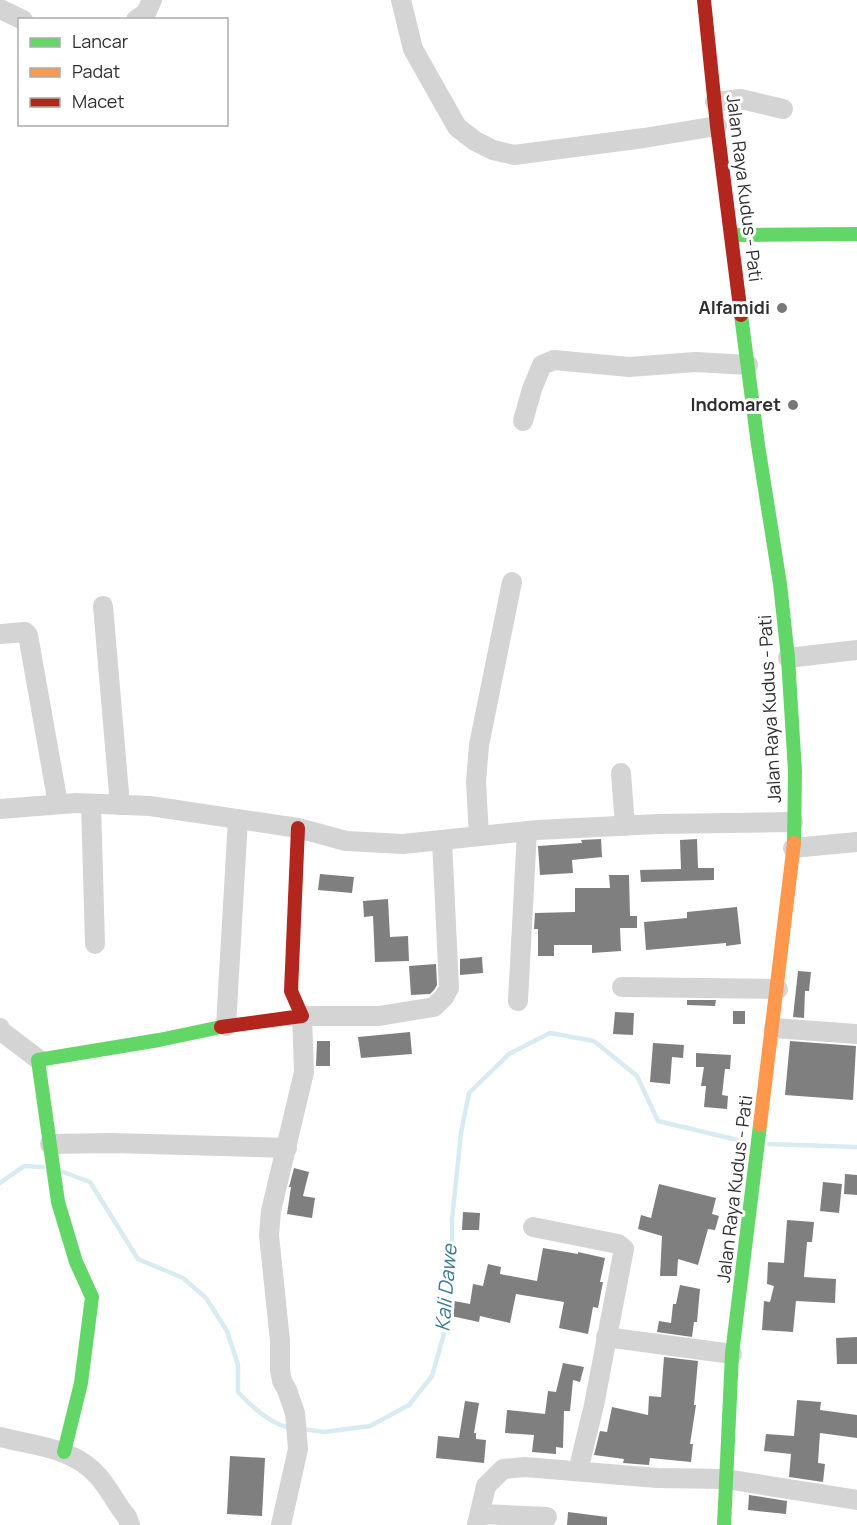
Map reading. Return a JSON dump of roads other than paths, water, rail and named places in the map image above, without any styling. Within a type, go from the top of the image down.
[{"type":"main road","name":"Jalan Raya Kudus - Pati","points":[[704,0],[731,235],[780,584],[788,658],[795,771],[794,848],[774,1028],[732,1354],[724,1525]]},
{"type":"main road","points":[[731,235],[857,234]]},
{"type":"main road","points":[[64,1452],[81,1383],[92,1297],[76,1262],[58,1202],[37,1062],[39,1059],[159,1040],[226,1026],[302,1016],[291,991],[298,828]]},
{"type":"street","points":[[139,18],[146,13],[152,0]]},
{"type":"street","points":[[401,0],[413,49],[457,127],[475,141],[493,150],[513,155],[717,126]]},
{"type":"street","points":[[0,9],[19,18]]},
{"type":"street","points":[[714,102],[741,99],[783,109]]},
{"type":"street","points":[[524,421],[537,373],[542,365],[554,360],[629,367],[696,362],[748,365]]},
{"type":"street","points":[[479,836],[476,782],[479,745],[512,582]]},
{"type":"street","points":[[103,606],[120,805]]},
{"type":"street","points":[[0,634],[16,631],[25,632],[28,635],[58,804]]},
{"type":"street","points":[[788,658],[857,650]]},
{"type":"street","points":[[621,773],[625,826]]},
{"type":"street","points":[[0,809],[58,804],[150,806],[298,828],[346,841],[403,844],[527,831],[793,822]]},
{"type":"street","points":[[91,804],[95,944]]},
{"type":"street","points":[[226,1026],[238,819]]},
{"type":"street","points":[[518,1000],[527,831]]},
{"type":"street","points":[[281,1525],[298,1449],[294,1413],[280,1370],[278,1316],[269,1235],[271,1211],[304,1072],[302,1016],[379,1016],[434,1007],[444,997],[449,988],[442,840]]},
{"type":"street","points":[[794,848],[857,842]]},
{"type":"street","points":[[622,987],[778,989]]},
{"type":"street","points":[[0,1028],[39,1059]]},
{"type":"street","points":[[774,1028],[857,1034]]},
{"type":"street","points":[[50,1144],[112,1143],[287,1148]]},
{"type":"street","points":[[533,1227],[618,1244],[624,1249],[594,1405],[578,1471]]},
{"type":"street","points":[[606,1337],[732,1354]]},
{"type":"street","points":[[0,1437],[64,1452],[84,1462],[99,1476],[130,1525]]},
{"type":"street","points":[[547,1517],[479,1519],[486,1486],[503,1469],[525,1467],[657,1478],[726,1479],[857,1500]]},
{"type":"waterway","name":"Kali Dawe","points":[[303,1429],[324,1432],[370,1426],[409,1405],[432,1376],[447,1323],[452,1260],[452,1220],[461,1133],[469,1093],[509,1054],[550,1033],[594,1041],[637,1076],[658,1121],[746,1142]]},
{"type":"waterway","name":"Kali Dawe","points":[[769,1144],[857,1147]]},
{"type":"waterway","name":"Kali Dawe","points":[[0,1183],[24,1166],[43,1167]]},
{"type":"waterway","name":"Kali Dawe","points":[[63,1172],[90,1182],[138,1259],[183,1278],[206,1298],[227,1331],[238,1365],[238,1392],[269,1419],[291,1428]]},
{"type":"place","name":"Alfamidi","points":[[782,308]]},
{"type":"place","name":"Indomaret","points":[[793,405]]}]
